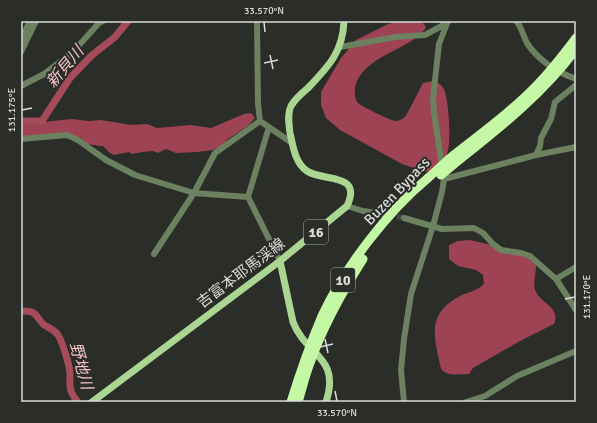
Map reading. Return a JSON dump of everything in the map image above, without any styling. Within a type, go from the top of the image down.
[{"type":"highway","name":"Buzen Bypass","points":[[556,69],[576,38]]},
{"type":"highway","name":"Buzen Bypass","points":[[298,402],[323,314],[332,297],[361,252],[381,226],[418,186],[430,180],[451,162],[556,69],[576,49]]},
{"type":"highway","name":"Buzen Bypass","points":[[291,402],[312,349]]},
{"type":"main road","points":[[344,21],[344,30],[340,47],[326,69],[291,106],[288,123],[294,152],[301,165],[307,171],[317,176],[342,180],[348,185],[350,200],[347,206]]},
{"type":"main road","name":"吉富本耶馬渓線","points":[[92,402],[280,261],[347,206]]},
{"type":"main road","points":[[280,261],[296,332],[327,367],[330,388],[326,402]]},
{"type":"street","points":[[21,39],[30,21]]},
{"type":"street","points":[[21,52],[36,21]]},
{"type":"street","points":[[21,86],[44,74],[72,53],[103,21]]},
{"type":"street","points":[[257,21],[258,104],[260,121],[292,142]]},
{"type":"street","points":[[516,21],[534,53],[556,69],[576,79]]},
{"type":"street","points":[[340,47],[395,37],[425,35],[448,22]]},
{"type":"street","points":[[404,402],[401,370],[411,294],[441,198],[444,178],[433,98],[439,44],[448,22]]},
{"type":"street","points":[[536,155],[540,146],[541,138],[551,120],[555,102],[576,85]]},
{"type":"street","points":[[154,254],[194,193],[215,153],[260,121]]},
{"type":"street","points":[[269,127],[248,197],[280,261]]},
{"type":"street","points":[[21,139],[67,135],[78,140],[106,160],[135,175],[194,193],[248,197]]},
{"type":"street","points":[[444,178],[536,155],[576,147]]},
{"type":"street","points":[[347,206],[363,211],[384,214]]},
{"type":"street","points":[[404,218],[442,229],[474,228],[483,233],[501,250],[530,256],[556,279],[576,310]]},
{"type":"street","points":[[556,279],[576,267]]},
{"type":"street","points":[[466,402],[486,396],[517,376],[576,351]]},
{"type":"shaded area","points":[[402,21],[420,21],[426,28],[410,42],[371,64],[363,72],[356,83],[355,97],[357,102],[364,107],[396,121],[406,116],[423,83],[433,82],[440,84],[444,90],[449,117],[449,145],[446,158],[439,170],[426,172],[402,164],[340,130],[326,118],[321,105],[321,92],[341,58],[356,40],[388,24]]},
{"type":"shaded area","points":[[251,113],[255,118],[249,125],[228,139],[221,146],[213,150],[197,152],[176,153],[166,149],[158,153],[153,151],[132,154],[129,152],[114,155],[103,146],[86,144],[80,137],[21,138],[21,123],[72,119],[89,121],[101,120],[131,125],[147,124],[157,128],[191,125],[211,128],[244,114]]},
{"type":"shaded area","points":[[470,240],[521,252],[534,258],[536,264],[534,283],[536,292],[553,310],[555,319],[554,324],[520,341],[473,368],[469,374],[458,375],[444,372],[441,369],[436,347],[435,327],[442,310],[449,303],[484,284],[483,275],[476,270],[458,266],[449,259],[449,245],[458,241]]},
{"type":"waterway","name":"新貝川","points":[[21,121],[42,121],[70,78],[91,56],[115,37],[128,21]]},
{"type":"waterway","name":"野地川","points":[[21,311],[32,312],[43,324],[58,335],[64,348],[68,364],[71,391],[78,402]]},
{"type":"tunnel","points":[[388,215],[404,218]]}]
